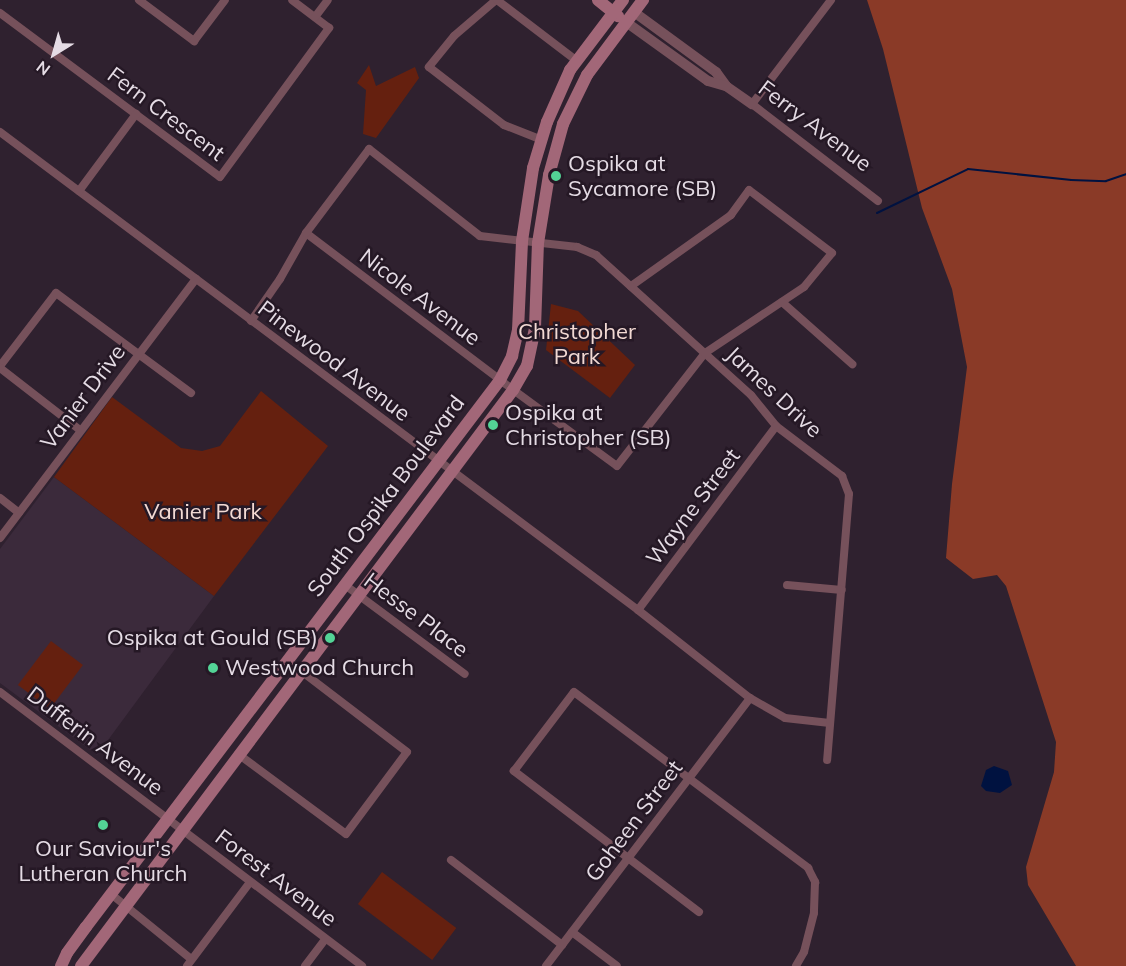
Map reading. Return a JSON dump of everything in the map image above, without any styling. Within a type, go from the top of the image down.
[{"type":"main road","name":"Ferry Avenue","points":[[598,0],[614,12],[630,17]]},
{"type":"main road","name":"South Ospika Boulevard","points":[[81,966],[513,390],[527,366],[535,328],[538,243],[549,175],[563,124],[587,75],[643,0]]},
{"type":"main road","name":"South Ospika Boulevard","points":[[61,966],[67,953],[111,894],[500,380],[512,356],[518,330],[522,241],[533,168],[566,80],[577,61],[621,1]]},
{"type":"main road","name":"Ferry Avenue","points":[[621,1],[630,17]]},
{"type":"street","points":[[139,0],[194,41],[225,0]]},
{"type":"street","points":[[291,0],[315,17],[328,0]]},
{"type":"street","points":[[542,140],[504,124],[429,67],[454,36],[497,0],[577,61]]},
{"type":"street","points":[[752,104],[831,0]]},
{"type":"street","name":"Fern Crescent","points":[[0,13],[220,177],[329,28],[315,17]]},
{"type":"street","name":"Ferry Avenue","points":[[630,17],[708,81],[726,86],[752,104],[878,201]]},
{"type":"street","points":[[79,191],[136,114]]},
{"type":"street","name":"Pinewood Avenue","points":[[0,132],[638,610],[750,698],[785,718],[830,723]]},
{"type":"street","name":"James Drive","points":[[306,233],[369,149],[480,236],[577,247],[596,255],[751,395],[776,426],[842,476],[849,494],[828,760]]},
{"type":"street","points":[[631,286],[731,215],[749,190],[832,253],[804,287],[705,353]]},
{"type":"street","points":[[251,321],[280,279],[306,233]]},
{"type":"street","name":"Nicole Avenue","points":[[306,233],[617,466],[705,353]]},
{"type":"street","name":"Vanier Drive","points":[[0,538],[196,279]]},
{"type":"street","points":[[80,430],[0,367],[56,293],[190,393]]},
{"type":"street","points":[[782,302],[843,353],[852,364]]},
{"type":"street","name":"Wayne Street","points":[[638,610],[776,426]]},
{"type":"street","points":[[0,498],[19,513]]},
{"type":"street","name":"Hesse Place","points":[[345,585],[465,674]]},
{"type":"street","points":[[787,585],[842,590]]},
{"type":"street","points":[[238,754],[346,834],[407,752],[288,660]]},
{"type":"street","name":"Dufferin Avenue","points":[[0,692],[168,819]]},
{"type":"street","points":[[699,912],[514,771],[574,692],[808,868],[815,882],[814,913],[804,952],[796,966]]},
{"type":"street","name":"Goheen Street","points":[[546,966],[750,698]]},
{"type":"street","name":"Forest Avenue","points":[[168,819],[362,966]]},
{"type":"street","points":[[451,860],[562,945]]},
{"type":"street","points":[[111,894],[189,962],[250,882]]},
{"type":"street","points":[[572,932],[617,966]]},
{"type":"street","points":[[305,966],[325,939]]},
{"type":"shaded area","points":[[867,0],[1126,0],[1126,966],[1076,966],[1028,885],[1026,867],[1054,772],[1056,742],[1006,586],[997,575],[973,579],[946,558],[952,484],[967,367],[952,289],[922,208],[883,49]]},
{"type":"shaded area","points":[[54,477],[214,596],[97,755],[0,683],[0,549]]},
{"type":"green space","points":[[369,65],[376,86],[415,67],[419,78],[376,138],[363,134],[366,90],[357,83]]},
{"type":"green space","name":"Christopher Park","points":[[551,304],[578,311],[635,365],[610,398],[546,350]]},
{"type":"green space","name":"Vanier Park","points":[[261,391],[328,446],[214,596],[54,477],[112,397],[181,448],[202,451],[220,446]]},
{"type":"green space","points":[[51,641],[83,665],[50,709],[18,685]]},
{"type":"green space","points":[[382,872],[456,928],[432,960],[358,904]]},
{"type":"water","points":[[994,766],[1008,771],[1012,785],[1000,793],[986,791],[981,786],[986,770]]},
{"type":"waterway","points":[[877,213],[968,169],[1071,180],[1106,181],[1126,174]]},
{"type":"place","name":"Ospika at Sycamore (SB)","points":[[556,176]]},
{"type":"place","name":"Ospika at Christopher (SB)","points":[[493,425]]},
{"type":"place","name":"Ospika at Gould (SB)","points":[[330,638]]},
{"type":"place","name":"Westwood Church","points":[[213,668]]},
{"type":"place","name":"Our Saviour's Lutheran Church","points":[[103,825]]}]
